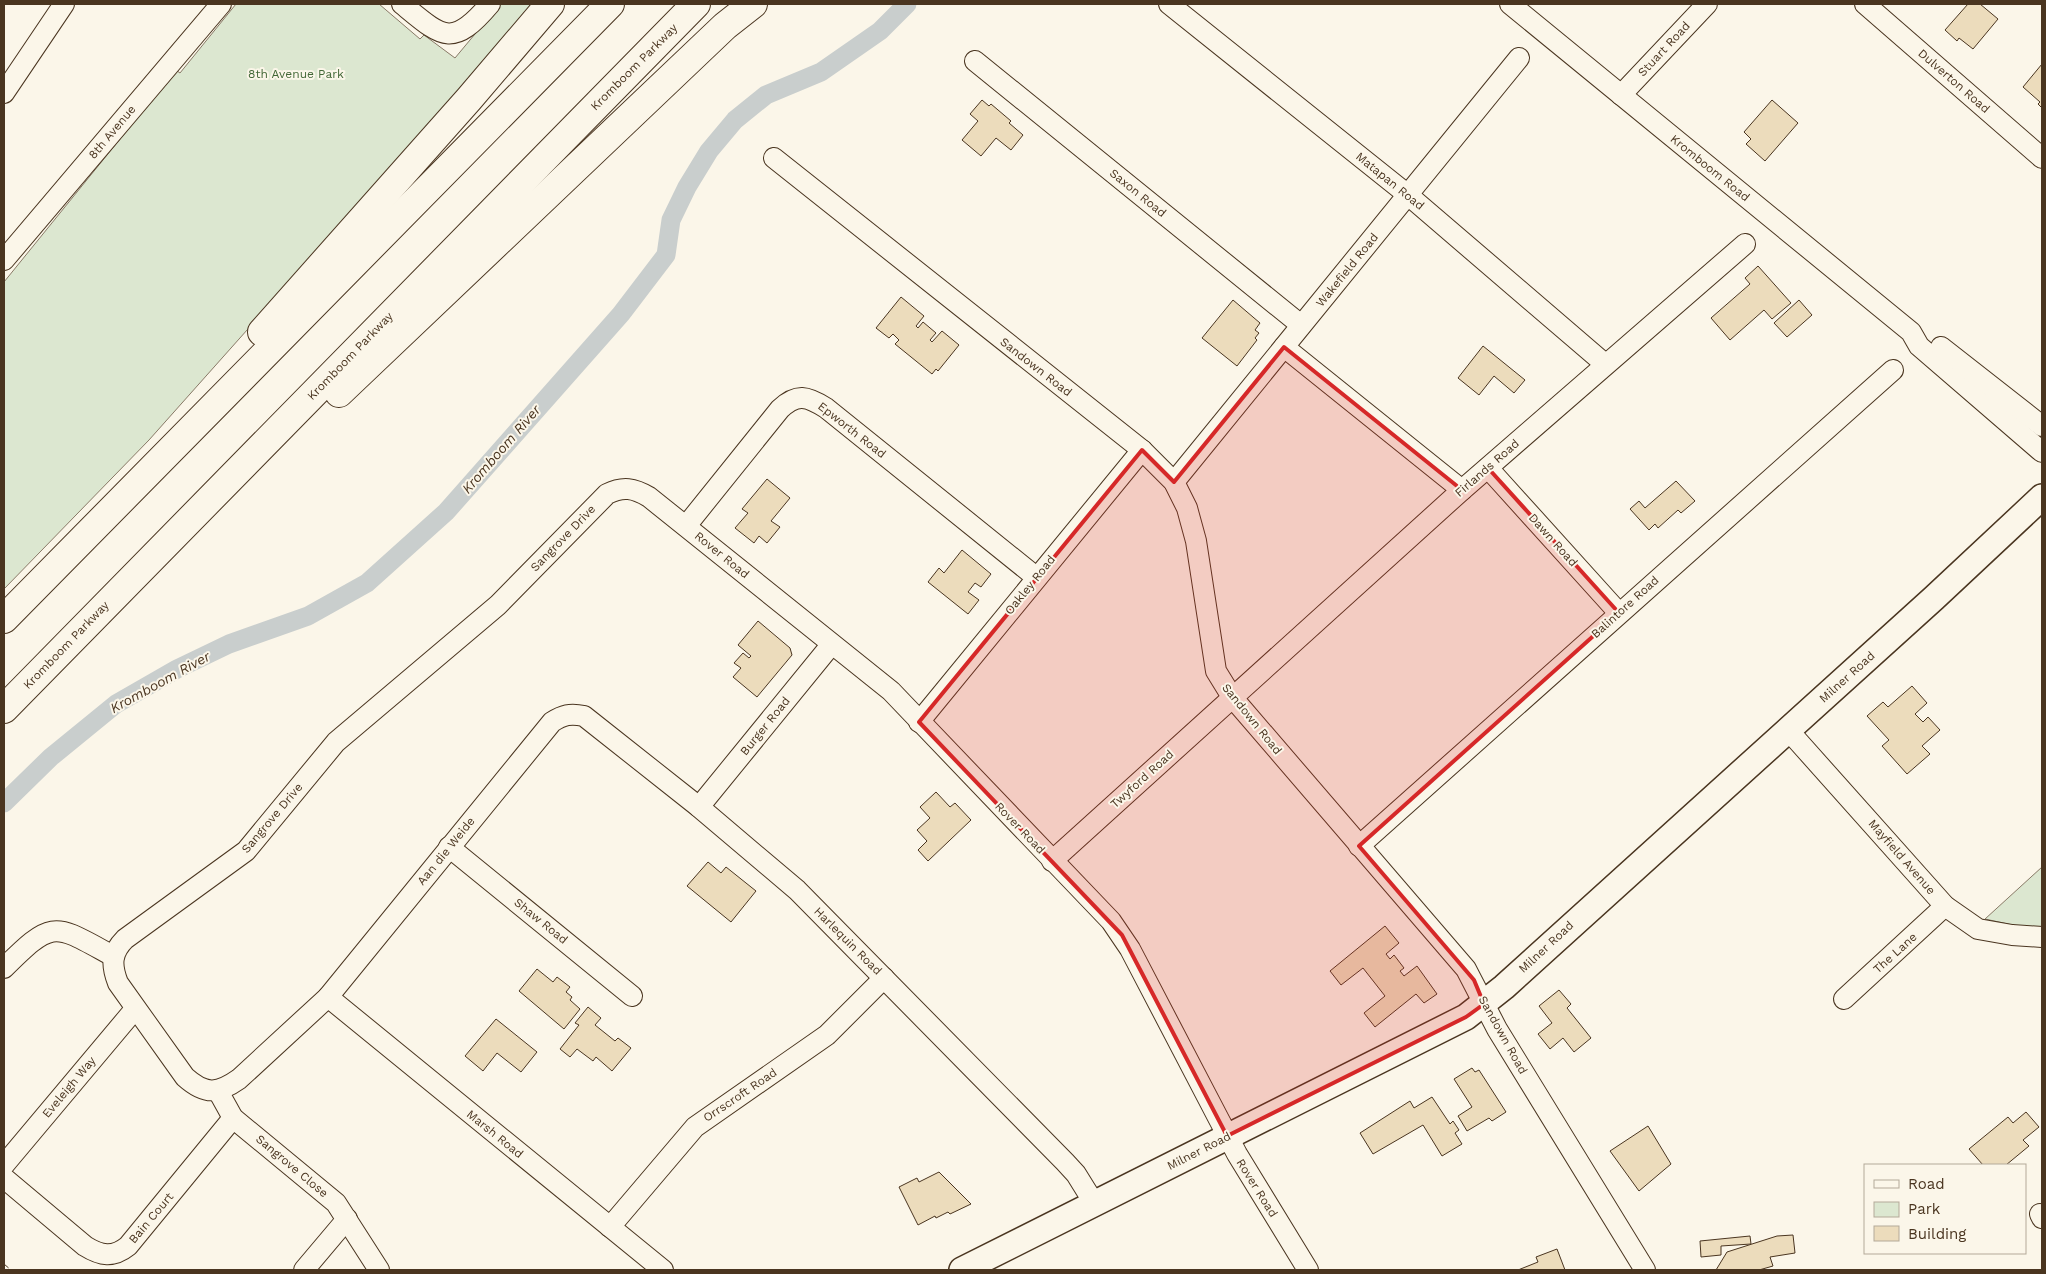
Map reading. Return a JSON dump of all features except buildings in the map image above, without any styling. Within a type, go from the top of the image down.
[{"type":"highway","points":[[51,571],[469,99],[550,4]]},
{"type":"highway","points":[[4,619],[610,4]]},
{"type":"highway","name":"Kromboom Parkway","points":[[4,709],[696,4]]},
{"type":"highway","points":[[196,513],[216,507],[230,498],[725,26],[753,4]]},
{"type":"main road","name":"Milner Road","points":[[962,1270],[1227,1136],[1376,1064],[1466,1017],[1484,1004],[1788,730],[2042,497]]},
{"type":"street","points":[[4,94],[64,4]]},
{"type":"street","name":"8th Avenue","points":[[4,260],[221,4]]},
{"type":"street","points":[[402,4],[429,26],[447,34],[461,32],[472,24],[490,4]]},
{"type":"street","name":"Matapan Road","points":[[1169,4],[1408,195],[1605,364]]},
{"type":"street","name":"Kromboom Road","points":[[1510,4],[1911,332],[1919,346],[2042,452]]},
{"type":"street","name":"Stuart Road","points":[[1621,95],[1707,4]]},
{"type":"street","name":"Dulverton Road","points":[[1865,4],[2042,158]]},
{"type":"street","name":"Wakefield Road","points":[[1174,482],[1518,58]]},
{"type":"street","name":"Saxon Road","points":[[975,61],[1302,325]]},
{"type":"street","name":"Sandown Road","points":[[774,158],[1142,450],[1174,482],[1187,508],[1194,532],[1216,670],[1232,697],[1466,969],[1497,1029],[1646,1270]]},
{"type":"street","name":"Firlands Road","points":[[1232,697],[1462,490],[1745,244]]},
{"type":"street","name":"Kromboom Road","points":[[1911,332],[1928,337],[2042,426]]},
{"type":"street","points":[[1284,347],[1462,490]]},
{"type":"street","name":"Balintore Road","points":[[1359,846],[1893,370]]},
{"type":"street","name":"Epworth Road","points":[[686,526],[780,409],[789,400],[801,398],[814,400],[826,408],[1036,577]]},
{"type":"street","name":"Oakley Road","points":[[919,722],[1142,450]]},
{"type":"street","name":"Dawn Road","points":[[1488,468],[1619,613]]},
{"type":"street","name":"Rover Road","points":[[618,489],[628,488],[649,496],[891,692],[1122,935],[1227,1136],[1308,1270]]},
{"type":"street","name":"Sangrove Drive","points":[[113,956],[125,939],[246,851],[324,755],[347,731],[498,605],[598,502],[618,489]]},
{"type":"street","name":"Burger Road","points":[[699,807],[831,645]]},
{"type":"street","name":"Twyford Road","points":[[1052,861],[1232,697]]},
{"type":"street","name":"Harlequin Road","points":[[572,714],[584,716],[598,725],[797,890],[1065,1162],[1076,1174],[1094,1203]]},
{"type":"street","name":"Aan die Weide","points":[[328,997],[449,846],[552,722],[561,716],[572,714]]},
{"type":"street","name":"Mayfield Avenue","points":[[1788,730],[1945,906],[1978,929],[2012,936],[2042,937]]},
{"type":"street","name":"Shaw Road","points":[[449,846],[632,996]]},
{"type":"street","name":"The Lane","points":[[1844,998],[1945,906]]},
{"type":"street","points":[[4,968],[36,938],[48,932],[60,930],[72,934],[113,956],[112,970],[118,983],[185,1077],[195,1085],[218,1091],[239,1079],[328,997]]},
{"type":"street","name":"Orrscroft Road","points":[[610,1227],[695,1127],[827,1035],[884,978]]},
{"type":"street","name":"Marsh Road","points":[[328,997],[663,1270]]},
{"type":"street","name":"Eveleigh Way","points":[[4,1165],[135,1009]]},
{"type":"street","name":"Sangrove Close","points":[[218,1091],[233,1118],[325,1193],[347,1219],[379,1270]]},
{"type":"street","name":"Bain Court","points":[[4,1178],[95,1253],[107,1256],[118,1254],[128,1246],[233,1118]]},
{"type":"street","points":[[304,1270],[347,1219]]},
{"type":"highlighted area","points":[[1284,347],[1462,490],[1488,468],[1619,613],[1359,846],[1474,980],[1484,1004],[1466,1017],[1227,1136],[1122,935],[919,722],[1142,450],[1174,482]]},
{"type":"green space","name":"8th Avenue Park","points":[[236,4],[379,4],[420,39],[424,35],[455,58],[500,4],[535,4],[494,53],[149,440],[4,589],[4,282],[176,70],[180,73]]},
{"type":"green space","points":[[2042,867],[2042,929],[2031,929],[1985,919]]},
{"type":"shaded area","points":[[6,792],[15,802],[4,812],[4,794]]},
{"type":"waterway","name":"Kromboom River","points":[[4,803],[51,757],[116,704],[177,669],[229,644],[308,616],[367,583],[446,512],[621,314],[666,255],[671,220],[687,187],[709,151],[735,120],[766,95],[821,72],[880,31],[907,4]]},
{"type":"fence","points":[[4,1264],[11,1270]]}]
